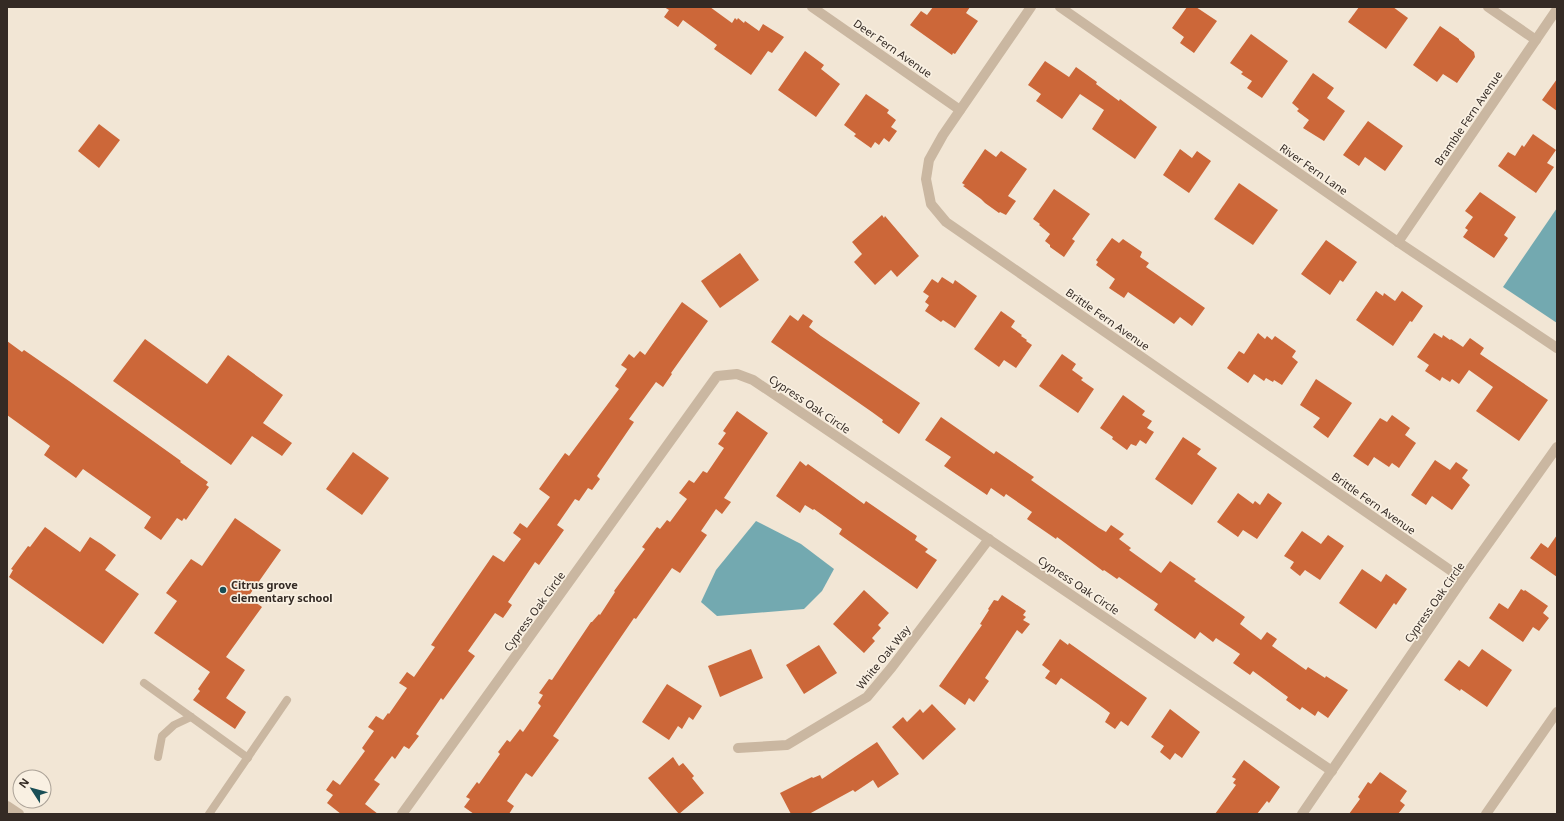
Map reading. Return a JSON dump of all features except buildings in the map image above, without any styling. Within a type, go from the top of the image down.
[{"type":"street","name":"Deer Fern Avenue","points":[[812,7],[960,110]]},
{"type":"street","name":"Brittle Fern Avenue","points":[[1031,7],[942,135],[929,160],[926,179],[931,204],[946,222],[1463,579]]},
{"type":"street","name":"River Fern Lane","points":[[1060,7],[1398,242],[1557,348]]},
{"type":"street","points":[[1488,7],[1536,40]]},
{"type":"street","name":"Bramble Fern Avenue","points":[[1398,242],[1557,9]]},
{"type":"street","name":"Cypress Oak Circle","points":[[402,814],[717,376],[736,374],[753,380],[1332,771]]},
{"type":"street","name":"Cypress Oak Circle","points":[[1302,814],[1463,579],[1557,447]]},
{"type":"street","name":"White Oak Way","points":[[738,748],[787,745],[867,697],[892,667],[989,539]]},
{"type":"street","points":[[1486,814],[1557,712]]},
{"type":"street","points":[[7,806],[19,814]]},
{"type":"lane","points":[[144,683],[248,758]]},
{"type":"lane","points":[[209,814],[287,700]]},
{"type":"lane","points":[[158,757],[162,736],[174,725],[192,717]]},
{"type":"water","points":[[1557,208],[1557,323],[1503,287]]},
{"type":"water","points":[[756,521],[801,544],[834,569],[822,591],[804,609],[717,616],[701,602],[716,570]]},
{"type":"place","name":"Citrus grove elementary school","points":[[223,590]]}]
